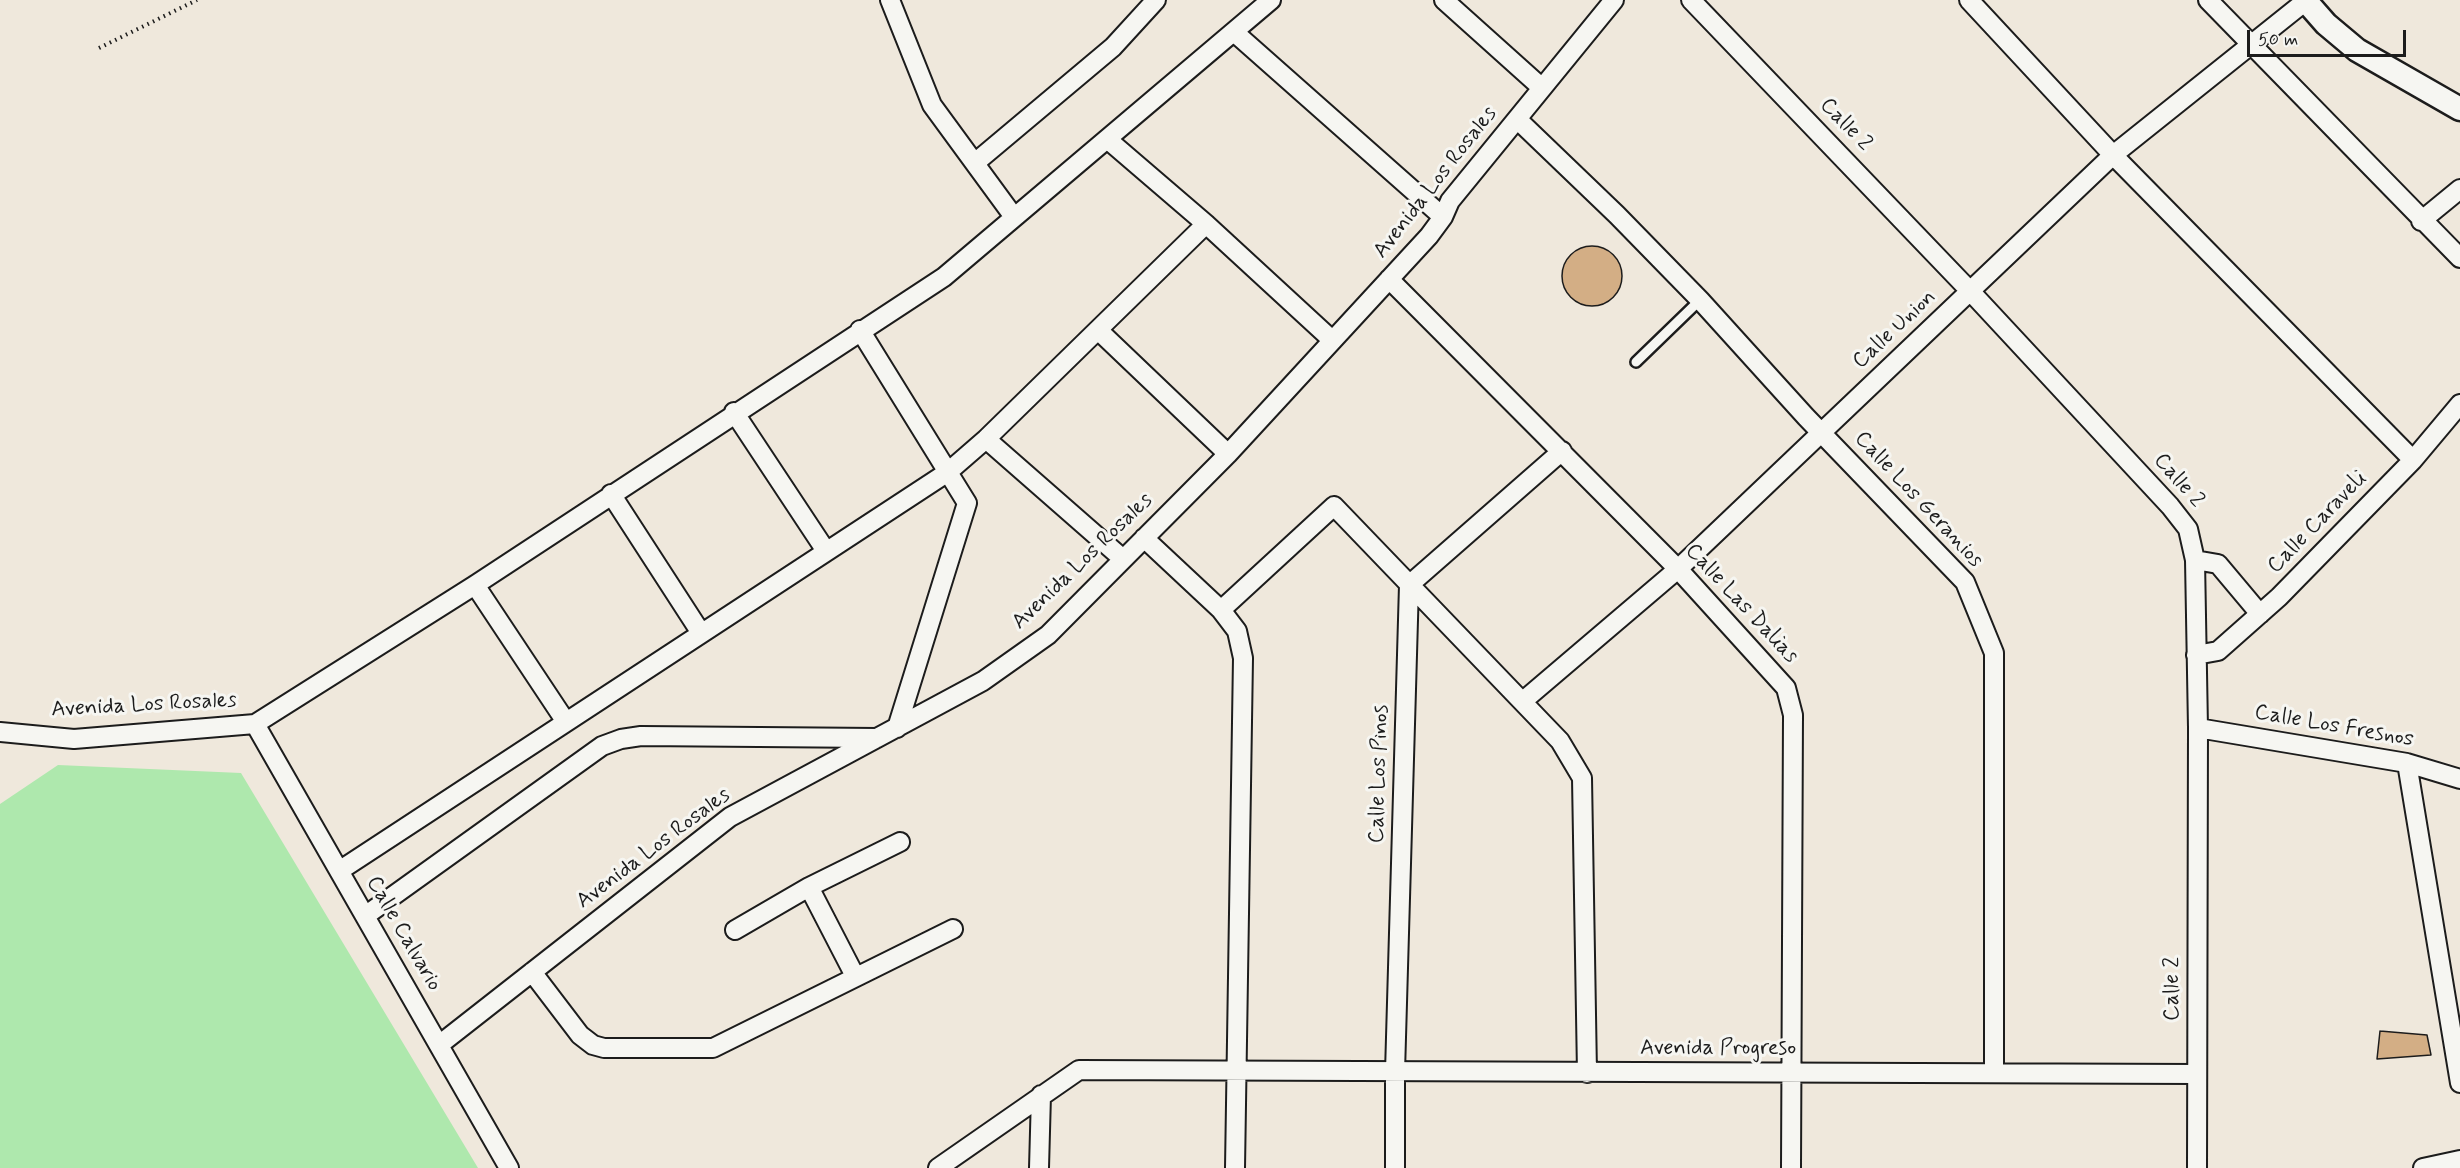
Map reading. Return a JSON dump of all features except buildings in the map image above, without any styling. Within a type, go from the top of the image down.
[{"type":"street","points":[[890,0],[932,105],[976,162],[1014,217]]},
{"type":"street","points":[[976,162],[1113,47],[1156,0]]},
{"type":"street","points":[[255,724],[475,585],[735,412],[944,277],[1271,0]]},
{"type":"street","points":[[1444,0],[1542,88]]},
{"type":"street","name":"Avenida Los Rosales","points":[[439,1045],[730,817],[982,681],[1047,635],[1228,454],[1389,279],[1443,217],[1450,201],[1614,0]]},
{"type":"street","name":"Calle 2","points":[[1691,0],[1971,292],[2170,506],[2188,529],[2195,560],[2198,728],[2197,1168]]},
{"type":"street","points":[[1970,0],[2113,155],[2413,460]]},
{"type":"street","points":[[2208,0],[2421,221],[2460,258]]},
{"type":"street","points":[[2306,0],[2326,24],[2356,50],[2460,109]]},
{"type":"street","name":"Calle Union","points":[[1523,701],[1678,569],[2113,155],[2306,0]]},
{"type":"street","points":[[1234,32],[1443,217]]},
{"type":"street","name":"Calle Los Geranios","points":[[1517,119],[1617,215],[1700,300],[1821,432],[1965,582],[1994,653],[1994,1073]]},
{"type":"street","points":[[1107,139],[1206,224],[1332,340]]},
{"type":"street","points":[[2421,221],[2460,189]]},
{"type":"street","points":[[339,871],[948,472],[986,439],[1206,224]]},
{"type":"street","name":"Calle Las Dalias","points":[[1389,279],[1678,569],[1786,688],[1793,715],[1791,1168]]},
{"type":"street","points":[[860,330],[967,503],[897,728]]},
{"type":"street","points":[[1098,330],[1228,454]]},
{"type":"street","name":"Calle Caraveli","points":[[2196,655],[2218,651],[2260,614],[2413,460],[2460,404]]},
{"type":"street","points":[[735,412],[826,551]]},
{"type":"street","points":[[986,439],[1123,559]]},
{"type":"street","points":[[1409,585],[1562,451]]},
{"type":"street","points":[[611,494],[701,633]]},
{"type":"street","points":[[1221,610],[1334,506],[1560,741],[1582,778],[1587,1072]]},
{"type":"street","points":[[1144,538],[1221,610],[1238,631],[1243,658],[1235,1168]]},
{"type":"street","points":[[2195,560],[2218,564],[2260,614]]},
{"type":"street","points":[[475,585],[566,722]]},
{"type":"street","name":"Calle Los Pinos","points":[[1395,1168],[1395,1072],[1409,585]]},
{"type":"street","name":"Avenida Los Rosales","points":[[0,732],[74,739],[255,724]]},
{"type":"street","name":"Calle Calvario","points":[[255,724],[509,1168]]},
{"type":"street","name":"Calle Los Fresnos","points":[[2198,728],[2407,763],[2460,779]]},
{"type":"street","points":[[365,916],[602,746],[621,739],[640,736],[880,738]]},
{"type":"street","points":[[2407,763],[2460,1083]]},
{"type":"street","points":[[735,930],[809,886],[900,842]]},
{"type":"street","points":[[809,886],[855,976]]},
{"type":"street","points":[[532,972],[580,1035],[593,1045],[604,1048],[713,1048],[953,929]]},
{"type":"street","name":"Avenida Progreso","points":[[938,1168],[1079,1070],[2197,1074]]},
{"type":"street","points":[[1039,1168],[1041,1095]]},
{"type":"street","points":[[2423,1168],[2460,1160]]},
{"type":"lane","points":[[1636,362],[1700,300]]},
{"type":"path","points":[[99,48],[197,0]]},
{"type":"green space","points":[[58,765],[241,773],[478,1168],[0,1168],[0,804]]}]
